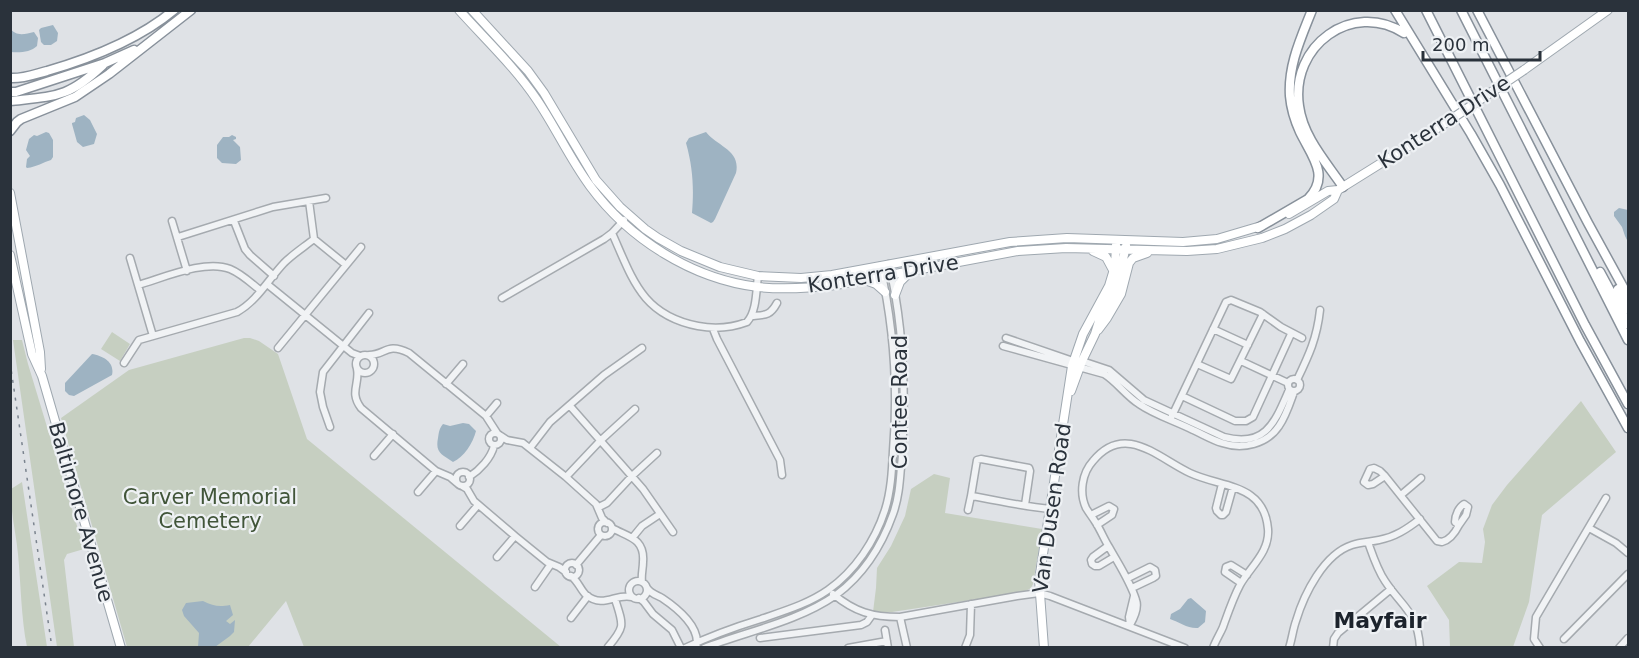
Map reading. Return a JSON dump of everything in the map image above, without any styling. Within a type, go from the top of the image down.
[{"type":"highway","points":[[10,101],[53,97],[66,93],[87,79],[132,39],[174,10]]},
{"type":"highway","points":[[10,131],[21,119],[75,97],[109,74],[191,10]]},
{"type":"highway","points":[[1258,228],[1308,199],[1316,189],[1318,168],[1300,132],[1292,106],[1290,83],[1294,57],[1312,10]]},
{"type":"highway","points":[[1395,10],[1500,185],[1580,341],[1629,428]]},
{"type":"highway","points":[[1426,10],[1585,325],[1629,404]]},
{"type":"highway","points":[[1461,10],[1629,340]]},
{"type":"highway","points":[[1478,11],[1629,309]]},
{"type":"highway","points":[[1382,15],[1404,33],[1471,134]]},
{"type":"highway","points":[[1326,25],[1304,60],[1299,82],[1299,106],[1307,133],[1341,188]]},
{"type":"highway","points":[[10,78],[23,77],[64,66],[132,39]]},
{"type":"highway","points":[[10,92],[105,63],[146,45]]},
{"type":"highway","points":[[1308,146],[1341,188]]},
{"type":"highway","points":[[1547,146],[1629,296]]},
{"type":"highway","points":[[1555,194],[1629,324]]},
{"type":"main road","name":"Konterra Drive","points":[[459,10],[526,85],[590,186],[622,222],[640,237],[675,260],[715,276],[757,286],[808,288],[864,280],[1018,251],[1087,248],[1127,240],[1201,241],[1258,228],[1293,213],[1328,190],[1341,188],[1447,122],[1608,10]]},
{"type":"main road","name":"Konterra Drive","points":[[475,12],[544,93],[596,180],[629,215],[645,229],[681,251],[720,267],[758,276],[801,278],[832,276],[1010,242],[1046,239],[1116,244],[1126,250],[1217,249],[1262,238],[1285,229],[1335,200],[1341,188]]},
{"type":"main road","name":"Baltimore Avenue","points":[[10,193],[40,352],[42,376]]},
{"type":"main road","name":"Van Dusen Road","points":[[1077,364],[1095,334],[1100,318],[1117,286],[1127,240]]},
{"type":"main road","name":"Van Dusen Road","points":[[1044,648],[1039,580],[1066,404],[1083,334],[1106,295],[1112,278],[1116,244]]},
{"type":"main road","points":[[1087,248],[1106,257],[1113,269],[1112,278]]},
{"type":"main road","points":[[1095,334],[1117,303],[1129,263],[1141,254],[1155,251]]},
{"type":"main road","name":"Baltimore Avenue","points":[[10,255],[32,354],[42,376],[121,648]]},
{"type":"main road","points":[[895,295],[900,282],[912,271]]},
{"type":"main road","points":[[864,280],[876,284],[885,292]]},
{"type":"street","points":[[178,237],[273,207],[326,198]]},
{"type":"street","points":[[309,201],[314,240],[346,265]]},
{"type":"street","points":[[502,298],[612,233],[629,215]]},
{"type":"street","points":[[172,221],[187,271]]},
{"type":"street","points":[[234,221],[245,249],[274,276]]},
{"type":"street","points":[[612,233],[635,283],[653,306],[673,320],[713,329],[747,322],[752,316],[758,276]]},
{"type":"street","points":[[124,363],[139,340],[237,312],[247,306],[295,253],[314,240]]},
{"type":"street","points":[[279,348],[361,247]]},
{"type":"street","points":[[130,258],[153,336]]},
{"type":"street","name":"Contee Road","points":[[704,648],[790,618],[834,596],[861,571],[881,542],[894,513],[900,486],[903,433],[904,382],[900,328],[889,264]]},
{"type":"street","points":[[138,285],[211,266],[230,269],[261,291]]},
{"type":"street","name":"Contee Road","points":[[683,648],[809,601],[828,590],[853,567],[870,544],[885,509],[891,483],[896,414],[891,330],[880,266]]},
{"type":"street","points":[[267,284],[358,358],[372,357],[389,349],[403,350],[486,416],[499,437],[498,445],[494,446],[492,453],[465,484]]},
{"type":"street","points":[[1172,417],[1228,300],[1263,314],[1291,334],[1302,338]]},
{"type":"street","points":[[752,316],[769,314],[777,303]]},
{"type":"street","points":[[1297,380],[1314,345],[1320,310]]},
{"type":"street","points":[[330,427],[320,392],[321,379],[325,368],[369,314]]},
{"type":"street","points":[[1197,364],[1232,379],[1263,314]]},
{"type":"street","points":[[713,329],[780,460],[782,475]]},
{"type":"street","points":[[1213,329],[1248,345]]},
{"type":"street","points":[[1182,396],[1235,421],[1246,421],[1252,417],[1291,334]]},
{"type":"street","points":[[1005,342],[1077,364],[1109,370],[1144,400],[1172,417],[1237,440],[1261,435],[1272,425],[1293,379],[1297,380]]},
{"type":"street","points":[[530,448],[550,422],[604,375],[642,348]]},
{"type":"street","points":[[359,373],[367,373],[372,369],[372,357]]},
{"type":"street","points":[[358,358],[359,373],[355,391],[358,405],[436,471],[465,484]]},
{"type":"street","points":[[1241,361],[1272,375],[1290,388],[1298,390],[1300,383],[1297,380]]},
{"type":"street","points":[[446,384],[463,364]]},
{"type":"street","points":[[486,416],[497,403]]},
{"type":"street","points":[[570,406],[643,489],[673,532]]},
{"type":"street","points":[[566,477],[635,409]]},
{"type":"street","points":[[374,456],[393,434]]},
{"type":"street","points":[[494,446],[489,440],[499,437],[523,443],[599,507],[608,526],[604,536],[601,535],[576,565],[579,569],[572,574]]},
{"type":"street","points":[[1130,626],[1136,609],[1132,588],[1085,505],[1082,494],[1084,477],[1099,454],[1114,445],[1132,444],[1149,448],[1189,472],[1243,490],[1255,498],[1263,510],[1269,532],[1267,542],[1263,553],[1241,583],[1233,599],[1215,648]]},
{"type":"street","points":[[599,507],[657,453]]},
{"type":"street","points":[[968,510],[977,460],[981,459],[1027,466],[1030,471],[1025,505]]},
{"type":"street","points":[[418,492],[436,471]]},
{"type":"street","points":[[450,477],[465,473],[465,484],[478,505],[551,564],[572,574],[588,596],[602,602],[625,596],[644,602],[653,614],[672,630],[683,648]]},
{"type":"street","points":[[459,474],[456,479],[465,484]]},
{"type":"street","points":[[1385,476],[1437,541],[1442,543],[1449,539],[1459,525]]},
{"type":"street","points":[[1401,495],[1421,478]]},
{"type":"street","points":[[1222,484],[1216,508],[1221,515],[1226,512],[1233,487]]},
{"type":"street","points":[[971,496],[1051,509]]},
{"type":"street","points":[[1540,648],[1534,639],[1536,617],[1606,498]]},
{"type":"street","points":[[460,526],[478,505]]},
{"type":"street","points":[[1091,515],[1109,506],[1114,509],[1112,516],[1097,525]]},
{"type":"street","points":[[633,537],[642,526],[660,514]]},
{"type":"street","points":[[1289,648],[1298,613],[1327,561],[1339,551],[1352,545],[1391,537],[1408,529],[1420,519]]},
{"type":"street","points":[[601,535],[598,529],[608,526],[633,537],[643,552],[640,580]]},
{"type":"street","points":[[1589,528],[1629,553]]},
{"type":"street","points":[[497,557],[515,536]]},
{"type":"street","points":[[1368,542],[1376,566],[1411,614],[1418,633],[1420,648]]},
{"type":"street","points":[[1108,546],[1093,556],[1092,564],[1099,566],[1114,557]]},
{"type":"street","points":[[535,587],[551,564]]},
{"type":"street","points":[[1241,583],[1225,572],[1226,567],[1231,565],[1247,575]]},
{"type":"street","points":[[1128,578],[1150,567],[1155,570],[1156,576],[1132,588]]},
{"type":"street","points":[[1564,639],[1629,574]]},
{"type":"street","points":[[640,580],[649,591],[662,598],[682,615],[692,628],[696,645]]},
{"type":"street","points":[[618,598],[629,589],[631,584],[640,580]]},
{"type":"street","points":[[847,585],[847,600],[852,608]]},
{"type":"street","points":[[635,598],[646,594],[647,588]]},
{"type":"street","points":[[629,589],[635,598]]},
{"type":"street","points":[[1333,648],[1334,639],[1338,633],[1391,589]]},
{"type":"street","points":[[828,590],[852,608],[872,615],[900,617],[1039,594],[1050,596],[1185,648]]},
{"type":"street","points":[[571,618],[588,596]]},
{"type":"street","points":[[608,647],[620,633],[622,627],[618,598]]},
{"type":"street","points":[[965,648],[970,635],[971,604]]},
{"type":"street","points":[[760,638],[861,625],[867,622],[872,615]]},
{"type":"street","points":[[900,617],[907,648]]},
{"type":"street","points":[[852,647],[888,644],[885,630]]},
{"type":"street","points":[[1619,648],[1629,638]]},
{"type":"green space","points":[[112,332],[130,344],[120,361],[101,349]]},
{"type":"green space","name":"Carver Memorial Cemetery","points":[[244,338],[259,341],[278,354],[307,439],[561,647],[304,647],[286,601],[248,647],[127,647],[61,418],[129,370]]},
{"type":"green space","points":[[13,340],[22,340],[84,549],[67,554],[64,560],[74,647],[57,647]]},
{"type":"green space","points":[[1581,401],[1616,452],[1542,515],[1529,602],[1513,647],[1450,647],[1449,620],[1427,586],[1459,562],[1482,563],[1485,542],[1483,529],[1492,505]]},
{"type":"green space","points":[[934,474],[950,478],[945,513],[1042,529],[1033,584],[1024,592],[892,612],[873,612],[877,568],[891,546],[905,516],[911,489]]},
{"type":"green space","points":[[22,482],[47,647],[27,647],[25,636],[11,497],[11,489]]},
{"type":"water","points":[[53,25],[58,33],[57,41],[51,45],[44,45],[41,42],[39,30]]},
{"type":"water","points":[[10,28],[18,34],[34,32],[38,38],[37,46],[25,52],[11,52]]},
{"type":"water","points":[[84,115],[90,120],[97,134],[94,144],[83,147],[77,142],[72,123],[76,118]]},
{"type":"water","points":[[46,132],[53,140],[53,157],[51,160],[27,168],[27,159],[30,156],[26,150],[29,139]]},
{"type":"water","points":[[706,132],[732,154],[737,165],[736,173],[711,223],[692,213],[692,178],[686,143],[689,138]]},
{"type":"water","points":[[232,135],[236,137],[233,140],[240,147],[241,160],[236,164],[222,163],[217,158],[217,145],[223,137]]},
{"type":"water","points":[[1619,208],[1628,210],[1628,242],[1622,227],[1614,216],[1614,212]]},
{"type":"water","points":[[92,354],[110,363],[112,375],[74,396],[69,395],[65,391],[65,383]]},
{"type":"water","points":[[443,424],[450,426],[469,424],[476,431],[467,449],[453,462],[439,450],[437,443],[439,431]]},
{"type":"water","points":[[1191,598],[1206,611],[1205,622],[1198,628],[1170,619],[1171,614]]},
{"type":"water","points":[[203,601],[216,606],[230,605],[233,615],[226,621],[230,624],[235,620],[234,632],[215,647],[198,647],[199,633],[184,616],[182,610],[186,603]]},
{"type":"railway","points":[[10,362],[52,648]]},
{"type":"district","name":"Mayfair","points":[[1380,620]]}]
